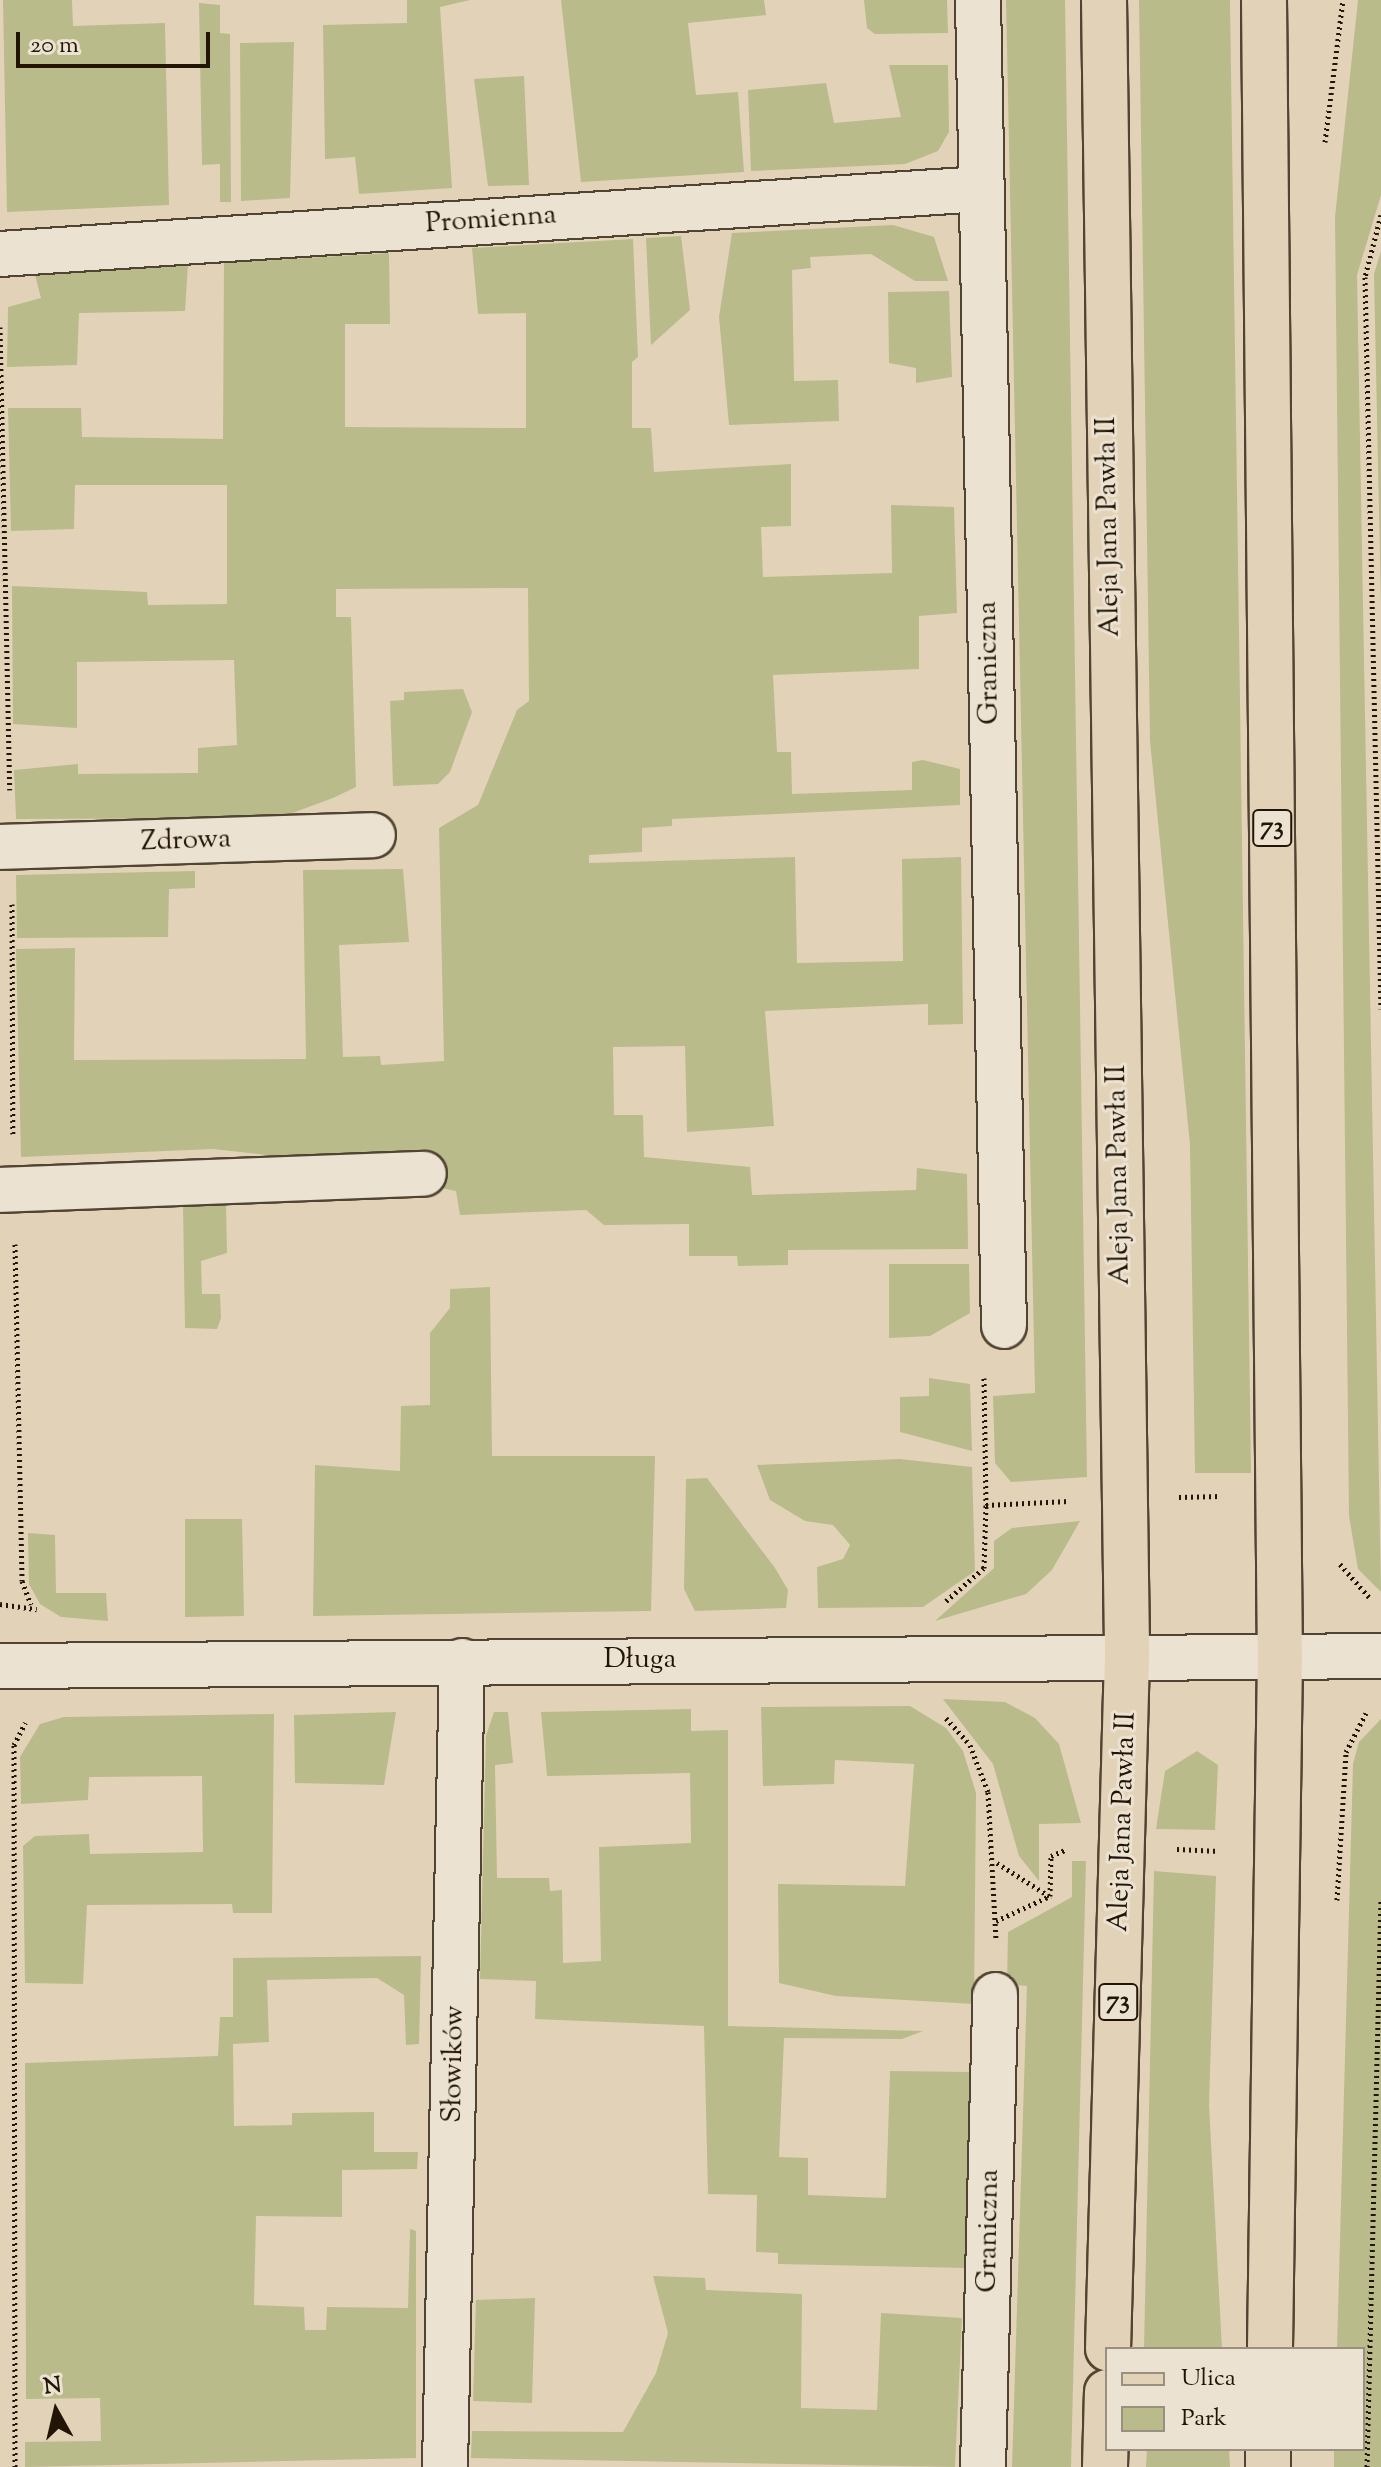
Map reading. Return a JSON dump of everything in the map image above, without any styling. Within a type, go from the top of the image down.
[{"type":"main road","name":"Aleja Jana Pawła II","points":[[1104,0],[1127,1656],[1108,2347]]},
{"type":"main road","name":"73","points":[[1264,0],[1280,1657],[1270,2347]]},
{"type":"street","name":"Graniczna","points":[[978,0],[1004,1326]]},
{"type":"street","name":"Promienna","points":[[0,254],[982,189]]},
{"type":"street","name":"Zdrowa","points":[[6,847],[373,835]]},
{"type":"street","points":[[7,1189],[424,1174]]},
{"type":"street","name":"Długa","points":[[0,1666],[1381,1656]]},
{"type":"street","name":"Słowików","points":[[445,2467],[462,1661]]},
{"type":"street","name":"Graniczna","points":[[983,2467],[995,1995]]},
{"type":"path","points":[[1381,215],[1365,277],[1381,1009]]},
{"type":"path","points":[[0,327],[7,1189],[22,1581],[31,1604]]},
{"type":"path","points":[[986,1505],[981,1386],[1004,1326]]},
{"type":"path","points":[[1339,1552],[1340,1568],[1363,1595],[1381,1602]]},
{"type":"path","points":[[919,1657],[919,1696],[970,1745],[988,1792],[997,1863],[995,1995]]},
{"type":"path","points":[[15,2467],[14,1745],[29,1717]]},
{"type":"path","points":[[997,1863],[1050,1896]]},
{"type":"path","points":[[1367,2467],[1381,1900]]},
{"type":"green space","points":[[3,0],[72,0],[73,26],[165,23],[169,205],[7,212]]},
{"type":"green space","points":[[407,0],[470,0],[440,7],[452,188],[359,194],[355,157],[325,159],[323,25],[407,23]]},
{"type":"green space","points":[[561,0],[764,0],[766,15],[688,23],[696,95],[738,92],[744,172],[581,182]]},
{"type":"green space","points":[[864,0],[947,0],[948,33],[875,34],[867,28]]},
{"type":"green space","points":[[1006,0],[1065,0],[1087,1477],[1011,1482],[995,1463],[993,1396],[1035,1393]]},
{"type":"green space","points":[[1139,0],[1230,0],[1251,1473],[1195,1473],[1190,1145],[1150,741]]},
{"type":"green space","points":[[1358,0],[1381,0],[1381,195],[1357,275],[1381,1592],[1358,1569],[1349,1516],[1335,217]]},
{"type":"green space","points":[[199,3],[220,5],[220,33],[230,34],[231,202],[220,202],[220,164],[202,165]]},
{"type":"green space","points":[[294,42],[290,198],[241,201],[240,43]]},
{"type":"green space","points":[[889,65],[948,65],[949,132],[938,151],[905,164],[751,171],[748,90],[826,83],[834,123],[901,117]]},
{"type":"green space","points":[[524,76],[529,185],[488,186],[474,79]]},
{"type":"green space","points":[[893,225],[934,237],[948,281],[915,281],[871,254],[810,257],[811,268],[792,270],[794,381],[838,380],[839,421],[729,425],[719,317],[732,233]]},
{"type":"green space","points":[[681,236],[690,310],[651,345],[646,238]]},
{"type":"green space","points":[[633,239],[638,357],[632,362],[632,428],[651,428],[654,472],[791,464],[791,526],[761,527],[763,577],[892,573],[891,505],[954,507],[957,613],[919,616],[919,669],[773,675],[777,752],[791,752],[792,794],[912,790],[912,762],[923,760],[960,769],[960,805],[672,819],[672,826],[642,828],[642,852],[589,855],[589,863],[795,857],[797,963],[903,961],[902,859],[961,857],[963,1024],[928,1025],[928,1004],[765,1011],[774,1126],[687,1132],[685,1046],[613,1047],[614,1115],[643,1115],[644,1157],[750,1167],[752,1195],[916,1190],[917,1168],[967,1174],[968,1249],[788,1250],[788,1265],[738,1266],[737,1256],[689,1256],[689,1224],[604,1225],[586,1210],[460,1215],[456,1191],[284,1157],[213,1149],[21,1157],[16,949],[75,948],[74,1060],[306,1059],[303,870],[403,869],[409,942],[339,945],[343,1057],[380,1056],[381,1065],[444,1061],[439,828],[478,805],[517,710],[529,701],[528,588],[336,589],[336,617],[351,617],[356,787],[333,798],[279,818],[16,819],[14,770],[78,764],[78,774],[198,773],[198,748],[237,745],[234,660],[77,662],[77,728],[13,724],[12,586],[147,592],[148,605],[227,604],[227,485],[75,485],[74,529],[11,531],[8,408],[81,408],[82,437],[223,439],[224,263],[389,253],[390,324],[345,324],[345,427],[526,428],[526,313],[478,314],[472,248]]},
{"type":"green space","points":[[1381,251],[1381,607],[1374,274]]},
{"type":"green space","points":[[188,264],[185,311],[79,313],[77,365],[7,367],[8,307],[41,298],[35,275]]},
{"type":"green space","points":[[949,291],[952,377],[916,383],[916,368],[889,363],[888,292]]},
{"type":"green space","points":[[463,689],[472,712],[450,772],[438,784],[393,786],[390,701],[404,700],[404,692]]},
{"type":"green space","points":[[195,871],[195,888],[169,889],[168,937],[17,938],[16,875]]},
{"type":"green space","points":[[226,1203],[227,1253],[201,1261],[202,1294],[220,1294],[221,1318],[217,1329],[185,1328],[183,1205]]},
{"type":"green space","points":[[889,1264],[969,1264],[970,1313],[930,1336],[889,1338]]},
{"type":"green space","points":[[490,1287],[492,1456],[655,1456],[651,1611],[313,1616],[315,1465],[400,1471],[401,1406],[430,1405],[430,1333],[450,1308],[450,1289]]},
{"type":"green space","points":[[929,1378],[970,1384],[972,1451],[900,1432],[900,1397],[929,1396]]},
{"type":"green space","points":[[900,1459],[972,1467],[975,1571],[923,1607],[818,1608],[817,1567],[843,1559],[850,1545],[833,1525],[805,1521],[770,1500],[757,1465]]},
{"type":"green space","points":[[707,1478],[775,1568],[788,1590],[786,1608],[695,1611],[684,1589],[686,1479]]},
{"type":"green space","points":[[185,1519],[242,1519],[244,1616],[185,1617]]},
{"type":"green space","points":[[1080,1521],[1052,1570],[1026,1594],[935,1621],[994,1568],[994,1541],[1012,1528]]},
{"type":"green space","points":[[28,1533],[55,1535],[56,1593],[106,1593],[108,1621],[61,1617],[40,1604],[29,1584]]},
{"type":"green space","points":[[943,1699],[1005,1702],[1035,1718],[1059,1744],[1081,1823],[1039,1824],[1039,1881],[1019,1856],[993,1764]]},
{"type":"green space","points":[[910,1706],[946,1728],[963,1751],[976,1793],[974,2004],[836,1996],[779,1983],[778,1884],[905,1886],[914,1764],[835,1760],[834,1784],[763,1786],[761,1707]]},
{"type":"green space","points":[[691,1709],[691,1731],[728,1730],[728,2026],[923,2031],[902,2039],[784,2038],[779,2157],[808,2158],[808,2195],[886,2198],[890,2071],[973,2072],[966,2268],[778,2264],[778,2253],[756,2252],[757,2195],[708,2194],[704,2026],[535,2019],[536,1981],[480,1979],[486,1736],[494,1712],[508,1712],[513,1763],[495,1765],[497,1878],[549,1878],[550,1891],[562,1890],[563,1963],[601,1961],[599,1847],[691,1843],[690,1773],[547,1776],[541,1712]]},
{"type":"green space","points":[[396,1712],[384,1785],[295,1783],[294,1715]]},
{"type":"green space","points":[[274,1714],[272,1913],[233,1913],[232,1904],[87,1905],[83,1984],[25,1983],[23,1846],[35,1836],[89,1834],[90,1854],[203,1852],[202,1776],[89,1777],[88,1800],[21,1804],[20,1757],[40,1724],[64,1717]]},
{"type":"green space","points":[[1381,1719],[1381,2467],[1334,2467],[1334,2451],[1365,2451],[1365,2347],[1337,2347],[1353,1764],[1359,1742]]},
{"type":"green space","points":[[1197,1751],[1218,1765],[1215,1830],[1156,1829],[1165,1771]]},
{"type":"green space","points":[[1072,1861],[1086,1861],[1071,2467],[1012,2467],[1027,1986],[1007,1984],[1008,1932],[1072,1897]]},
{"type":"green space","points":[[1154,1871],[1216,1876],[1209,2105],[1222,2347],[1144,2347]]},
{"type":"green space","points":[[421,1956],[419,2044],[406,2045],[404,1995],[377,1978],[267,1980],[269,2042],[233,2044],[234,2126],[292,2125],[292,2113],[374,2112],[374,2152],[418,2152],[417,2169],[342,2170],[342,2217],[256,2216],[254,2305],[304,2307],[305,2330],[326,2330],[327,2307],[408,2308],[410,2229],[416,2231],[416,2458],[25,2467],[25,2442],[101,2441],[100,2398],[26,2399],[25,2063],[218,2056],[220,2017],[233,2017],[233,1958]]},
{"type":"green space","points":[[653,2276],[705,2278],[706,2290],[802,2294],[801,2408],[877,2410],[881,2313],[962,2318],[955,2467],[471,2458],[472,2431],[623,2432],[656,2373],[668,2333]]},
{"type":"green space","points":[[535,2298],[532,2403],[473,2401],[476,2300]]},
{"type":"green space","points":[[1147,2451],[1229,2451],[1230,2467],[1146,2467]]}]
